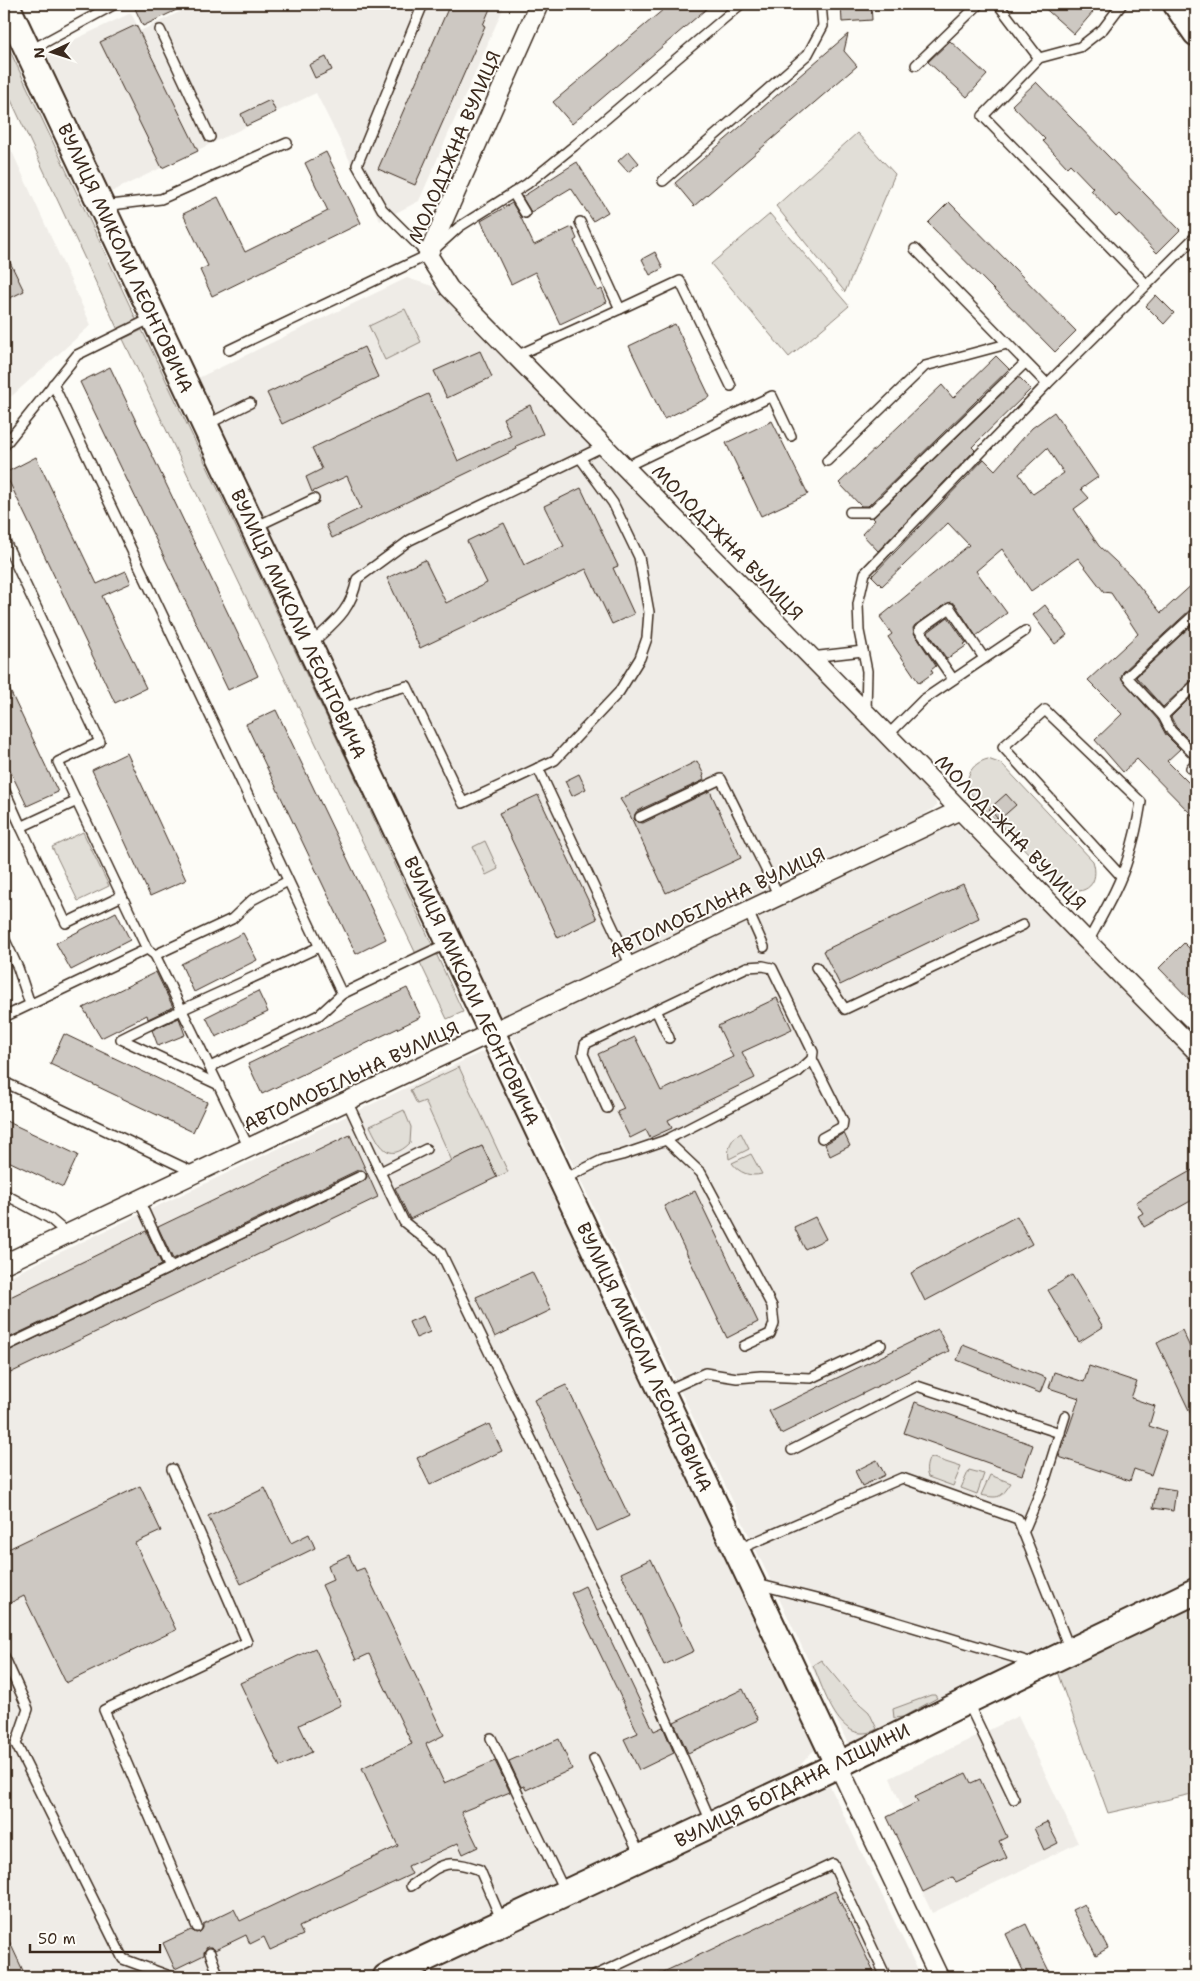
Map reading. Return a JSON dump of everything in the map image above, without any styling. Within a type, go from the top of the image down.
[{"type":"street","name":"ВУЛИЦЯ МИКОЛИ ЛЕОНТОВИЧА","points":[[6,4],[939,1977]]},
{"type":"street","name":"МОЛОДІЖНА ВУЛИЦЯ","points":[[539,4],[428,256],[449,288],[888,735],[1088,942],[1196,1050]]},
{"type":"street","points":[[1176,4],[1196,34]]},
{"type":"street","name":"АВТОМОБІЛЬНА ВУЛИЦЯ","points":[[4,1264],[960,810]]},
{"type":"street","name":"ВУЛИЦЯ БОГДАНА ЛІЩИНИ","points":[[386,1977],[838,1765],[1196,1591]]},
{"type":"lane","points":[[28,52],[116,4]]},
{"type":"lane","points":[[423,4],[357,165],[382,209],[428,256]]},
{"type":"lane","points":[[229,350],[428,256],[459,227],[527,184],[740,4]]},
{"type":"lane","points":[[663,182],[808,54],[823,26],[821,4]]},
{"type":"lane","points":[[916,65],[979,4]]},
{"type":"lane","points":[[998,4],[1039,58]]},
{"type":"lane","points":[[1122,4],[1103,29],[1080,47],[1039,58],[983,116],[1146,284]]},
{"type":"lane","points":[[160,30],[210,137]]},
{"type":"lane","points":[[102,206],[161,199],[287,143]]},
{"type":"lane","points":[[513,193],[524,213]]},
{"type":"lane","points":[[580,222],[620,310]]},
{"type":"lane","points":[[866,713],[867,670],[859,631],[858,604],[865,573],[1047,384],[1196,236]]},
{"type":"lane","points":[[915,249],[1047,384]]},
{"type":"lane","points":[[516,356],[680,281],[731,386]]},
{"type":"lane","points":[[4,446],[77,355],[154,317]]},
{"type":"lane","points":[[827,461],[925,366],[1007,344]]},
{"type":"lane","points":[[850,512],[871,512],[1025,363]]},
{"type":"lane","points":[[53,384],[342,994]]},
{"type":"lane","points":[[625,467],[772,396],[791,436]]},
{"type":"lane","points":[[205,426],[250,403]]},
{"type":"lane","points":[[309,646],[348,607],[354,595],[357,579],[410,540],[581,459],[604,446]]},
{"type":"lane","points":[[340,710],[378,694],[407,686],[463,803],[555,760],[619,692],[640,658],[647,638],[649,612],[639,557],[613,503],[581,459]]},
{"type":"lane","points":[[254,528],[314,500]]},
{"type":"lane","points":[[4,539],[100,742],[58,762],[147,949],[155,955],[249,1148]]},
{"type":"lane","points":[[953,679],[919,630],[950,608],[984,658]]},
{"type":"lane","points":[[1196,614],[1127,677],[1163,716],[1171,731],[1196,756]]},
{"type":"lane","points":[[888,735],[923,700],[1025,631]]},
{"type":"lane","points":[[811,657],[863,651]]},
{"type":"lane","points":[[1163,716],[1196,684]]},
{"type":"lane","points":[[1088,942],[1121,876],[1128,860],[1136,833],[1141,802],[1045,710],[1003,747],[1121,876]]},
{"type":"lane","points":[[1196,762],[1191,768],[1196,773]]},
{"type":"lane","points":[[538,768],[631,966]]},
{"type":"lane","points":[[640,816],[721,779],[779,896]]},
{"type":"lane","points":[[4,789],[66,924],[122,896]]},
{"type":"lane","points":[[21,826],[77,801]]},
{"type":"lane","points":[[155,955],[232,919],[252,900],[288,882]]},
{"type":"lane","points":[[748,911],[764,947]]},
{"type":"lane","points":[[816,966],[845,1009],[1023,926]]},
{"type":"lane","points":[[4,938],[18,968],[30,1004]]},
{"type":"lane","points":[[210,1067],[319,1015],[342,994],[450,943]]},
{"type":"lane","points":[[219,1085],[121,1038],[181,1008],[252,979],[319,947]]},
{"type":"lane","points":[[4,1017],[147,949]]},
{"type":"lane","points":[[562,1180],[602,1160],[666,1140],[798,1072],[812,1058],[813,1052],[772,968],[763,966],[747,967],[585,1044],[583,1054],[607,1108]]},
{"type":"lane","points":[[656,1010],[669,1038]]},
{"type":"lane","points":[[812,1058],[843,1121],[842,1127],[822,1138]]},
{"type":"lane","points":[[4,1082],[195,1174]]},
{"type":"lane","points":[[348,1101],[404,1222],[440,1252],[656,1696],[712,1824]]},
{"type":"lane","points":[[666,1140],[701,1173],[772,1306],[774,1324],[770,1334],[744,1346]]},
{"type":"lane","points":[[380,1172],[426,1149]]},
{"type":"lane","points":[[4,1347],[361,1176]]},
{"type":"lane","points":[[4,1194],[49,1218],[68,1234]]},
{"type":"lane","points":[[139,1200],[170,1268]]},
{"type":"lane","points":[[662,1392],[705,1373],[737,1378],[761,1376],[811,1378],[881,1345]]},
{"type":"lane","points":[[792,1450],[917,1386],[1060,1433]]},
{"type":"lane","points":[[1023,1533],[1044,1483],[1065,1416]]},
{"type":"lane","points":[[172,1469],[247,1642],[104,1710],[197,1927]]},
{"type":"lane","points":[[736,1550],[902,1478],[1018,1519],[1071,1651]]},
{"type":"lane","points":[[752,1583],[836,1604],[1041,1665]]},
{"type":"lane","points":[[4,1656],[28,1709],[16,1744],[123,1959],[172,1977]]},
{"type":"lane","points":[[967,1701],[1014,1799]]},
{"type":"lane","points":[[491,1738],[565,1893]]},
{"type":"lane","points":[[594,1758],[641,1857]]},
{"type":"lane","points":[[411,1886],[448,1862],[461,1864],[480,1870],[498,1912]]},
{"type":"lane","points":[[592,1977],[834,1864],[886,1977]]},
{"type":"lane","points":[[210,1953],[219,1977]]},
{"type":"shaded area","points":[[196,4],[505,4],[419,201],[380,221],[316,93],[111,192],[46,53],[131,13],[140,31]]},
{"type":"shaded area","points":[[4,38],[137,321],[118,330],[4,85]]},
{"type":"shaded area","points":[[857,133],[895,174],[845,292],[776,206]]},
{"type":"shaded area","points":[[4,134],[91,325],[4,403]]},
{"type":"shaded area","points":[[770,214],[849,306],[789,357],[711,264]]},
{"type":"shaded area","points":[[407,278],[432,286],[928,781],[937,806],[911,823],[498,1018],[196,379]]},
{"type":"shaded area","points":[[405,309],[421,342],[385,360],[369,326]]},
{"type":"shaded area","points":[[142,330],[348,762],[463,1012],[447,1019],[123,339]]},
{"type":"shaded area","points":[[988,759],[1002,764],[1093,861],[1095,876],[1090,886],[1079,891],[1064,890],[972,795],[968,783],[970,772],[977,764]]},
{"type":"shaded area","points":[[954,821],[1196,1063],[1196,1576],[849,1746],[511,1034]]},
{"type":"shaded area","points":[[83,832],[109,886],[78,901],[52,847]]},
{"type":"shaded area","points":[[485,841],[498,869],[486,875],[473,847]]},
{"type":"shaded area","points":[[488,1049],[823,1747],[812,1752],[797,1769],[771,1783],[721,1803],[362,1977],[4,1977],[4,1279]]},
{"type":"shaded area","points":[[459,1067],[508,1172],[497,1177],[482,1146],[452,1161],[425,1101],[417,1104],[410,1090]]},
{"type":"shaded area","points":[[404,1110],[411,1127],[410,1143],[396,1152],[385,1150],[370,1126]]},
{"type":"shaded area","points":[[741,1133],[749,1149],[729,1159],[730,1144]]},
{"type":"shaded area","points":[[751,1154],[762,1174],[753,1175],[745,1173],[732,1163]]},
{"type":"shaded area","points":[[930,1457],[961,1467],[953,1486],[928,1477],[927,1467]]},
{"type":"shaded area","points":[[969,1470],[984,1474],[977,1494],[961,1488]]},
{"type":"shaded area","points":[[990,1475],[1011,1483],[1005,1492],[999,1496],[981,1495]]},
{"type":"shaded area","points":[[1196,1601],[1196,1793],[1108,1813],[1056,1669]]},
{"type":"shaded area","points":[[821,1660],[851,1696],[869,1712],[877,1729],[864,1733],[853,1731],[843,1724],[828,1702],[813,1665]]},
{"type":"shaded area","points":[[935,1695],[937,1698],[903,1717],[894,1718],[893,1709]]},
{"type":"shaded area","points":[[1018,1716],[1078,1843],[932,1913],[887,1817],[903,1809],[890,1778]]},
{"type":"shaded area","points":[[828,1782],[921,1977],[415,1977]]},
{"type":"building","points":[[133,4],[189,4],[143,26]]},
{"type":"building","points":[[450,4],[492,4],[483,25],[485,26],[415,185],[378,169]]},
{"type":"building","points":[[670,4],[712,4],[572,124],[553,102]]},
{"type":"building","points":[[841,4],[871,4],[872,20],[842,22]]},
{"type":"building","points":[[1040,4],[1084,4],[1093,12],[1074,34]]},
{"type":"building","points":[[136,25],[198,151],[162,168],[100,42]]},
{"type":"building","points":[[848,34],[844,51],[857,66],[694,206],[675,183]]},
{"type":"building","points":[[950,41],[987,75],[967,97],[928,62]]},
{"type":"building","points":[[326,57],[332,70],[315,78],[309,65]]},
{"type":"building","points":[[1036,82],[1180,230],[1157,253],[1119,214],[1116,217],[1091,190],[1093,188],[1070,164],[1067,167],[1043,141],[1045,139],[1012,105]]},
{"type":"building","points":[[270,100],[276,112],[246,126],[241,114]]},
{"type":"building","points":[[629,151],[639,163],[628,172],[618,161]]},
{"type":"building","points":[[326,152],[361,223],[212,296],[200,270],[208,266],[183,214],[218,197],[245,252],[328,211],[305,163]]},
{"type":"building","points":[[577,162],[608,212],[593,221],[571,188],[531,212],[522,197]]},
{"type":"building","points":[[949,202],[1076,331],[1055,352],[928,223]]},
{"type":"building","points":[[512,203],[534,245],[572,227],[577,239],[574,241],[598,291],[602,289],[607,302],[560,324],[535,272],[511,284],[481,221]]},
{"type":"building","points":[[4,250],[24,291],[4,301]]},
{"type":"building","points":[[655,252],[663,268],[650,275],[642,259]]},
{"type":"building","points":[[1156,295],[1174,313],[1164,324],[1146,306]]},
{"type":"building","points":[[675,324],[710,397],[664,419],[629,346]]},
{"type":"building","points":[[364,347],[378,377],[282,424],[267,393]]},
{"type":"building","points":[[480,351],[492,377],[447,398],[434,371]]},
{"type":"building","points":[[996,356],[1009,369],[868,506],[861,506],[839,483],[942,385],[953,398]]},
{"type":"building","points":[[110,367],[258,676],[228,690],[80,382]]},
{"type":"building","points":[[1018,378],[1031,389],[972,447],[975,450],[878,551],[862,534],[875,520],[873,518]]},
{"type":"building","points":[[428,394],[458,461],[511,436],[503,418],[530,405],[543,434],[516,446],[517,449],[332,538],[326,525],[361,508],[347,476],[312,492],[306,477],[322,469],[312,448]]},
{"type":"building","points":[[1054,412],[1098,477],[1081,489],[1089,498],[1074,509],[1099,546],[1131,576],[1161,613],[1196,581],[1196,607],[1192,608],[1123,672],[1121,678],[1158,720],[1166,735],[1180,749],[1167,761],[1196,790],[1196,819],[1137,759],[1123,772],[1095,740],[1122,714],[1088,680],[1138,634],[1111,593],[1104,592],[1078,558],[1031,591],[1002,549],[976,571],[1007,613],[976,636],[955,604],[950,602],[915,625],[913,628],[914,633],[936,666],[931,670],[933,673],[919,683],[888,637],[892,634],[880,617],[969,545],[948,523],[882,586],[872,576],[984,459],[995,470],[1032,428]],"holes":[[[1047,448],[1064,473],[1033,494],[1019,474]]]},
{"type":"building","points":[[772,421],[808,494],[761,516],[726,443]]},
{"type":"building","points":[[36,457],[97,584],[126,571],[131,583],[102,596],[146,688],[115,703],[5,473]]},
{"type":"building","points":[[581,488],[618,566],[613,568],[634,614],[612,624],[586,569],[420,648],[387,578],[425,560],[446,603],[487,583],[467,541],[504,523],[524,565],[564,546],[544,506]]},
{"type":"building","points":[[1045,605],[1067,635],[1055,644],[1033,615]]},
{"type":"building","points":[[948,617],[966,643],[964,644],[966,646],[947,659],[928,632]]},
{"type":"building","points":[[1196,621],[1196,678],[1163,707],[1136,677]]},
{"type":"building","points":[[4,678],[58,792],[27,806],[4,758]]},
{"type":"building","points":[[1196,692],[1196,747],[1176,727],[1171,717]]},
{"type":"building","points":[[276,710],[386,939],[356,954],[246,724]]},
{"type":"building","points":[[127,753],[186,880],[150,896],[92,770]]},
{"type":"building","points":[[697,761],[704,775],[704,780],[637,811],[634,819],[637,822],[643,823],[710,791],[741,858],[666,893],[629,813],[620,799]]},
{"type":"building","points":[[579,774],[586,789],[572,796],[565,781]]},
{"type":"building","points":[[1006,794],[1016,805],[999,820],[989,809]]},
{"type":"building","points":[[538,795],[597,919],[558,938],[499,813]]},
{"type":"building","points":[[963,884],[979,918],[840,985],[823,951]]},
{"type":"building","points":[[116,912],[130,940],[71,970],[56,943]]},
{"type":"building","points":[[243,933],[257,960],[194,992],[181,964]]},
{"type":"building","points":[[1184,943],[1196,955],[1196,1006],[1159,968]]},
{"type":"building","points":[[156,972],[173,1007],[148,1019],[147,1015],[101,1038],[83,1008]]},
{"type":"building","points":[[407,988],[421,1017],[262,1094],[248,1064]]},
{"type":"building","points":[[258,991],[268,1012],[216,1037],[206,1017]]},
{"type":"building","points":[[777,998],[792,1029],[742,1052],[755,1078],[668,1120],[672,1128],[650,1138],[646,1130],[630,1138],[617,1112],[624,1109],[598,1054],[635,1037],[661,1091],[733,1057],[718,1026]]},
{"type":"building","points":[[179,1018],[185,1035],[158,1046],[152,1030]]},
{"type":"building","points":[[64,1034],[207,1102],[193,1132],[50,1064]]},
{"type":"building","points":[[4,1120],[78,1155],[63,1187],[4,1159]]},
{"type":"building","points":[[844,1133],[850,1146],[830,1156],[825,1144]]},
{"type":"building","points":[[350,1135],[378,1197],[4,1376],[4,1353],[364,1181],[367,1177],[366,1173],[358,1170],[173,1259],[158,1227]]},
{"type":"building","points":[[482,1146],[497,1177],[410,1219],[395,1188]]},
{"type":"building","points":[[1196,1168],[1196,1198],[1144,1227],[1138,1216],[1143,1213],[1136,1202]]},
{"type":"building","points":[[695,1191],[758,1322],[727,1338],[664,1206]]},
{"type":"building","points":[[1017,1216],[1032,1244],[925,1301],[911,1273]]},
{"type":"building","points":[[815,1217],[826,1239],[805,1249],[794,1227]]},
{"type":"building","points":[[146,1231],[162,1265],[4,1340],[4,1300]]},
{"type":"building","points":[[532,1272],[551,1310],[495,1337],[476,1297]]},
{"type":"building","points":[[1072,1275],[1103,1327],[1079,1342],[1048,1290]]},
{"type":"building","points":[[423,1316],[430,1332],[416,1338],[409,1322]]},
{"type":"building","points":[[938,1329],[949,1351],[781,1434],[769,1411]]},
{"type":"building","points":[[1182,1330],[1196,1360],[1196,1425],[1157,1343]]},
{"type":"building","points":[[963,1345],[1046,1378],[1040,1393],[957,1360]]},
{"type":"building","points":[[1089,1366],[1137,1382],[1131,1398],[1155,1406],[1149,1426],[1166,1432],[1151,1475],[1134,1469],[1130,1481],[1059,1457],[1079,1398],[1049,1388],[1054,1372],[1084,1382]]},
{"type":"building","points":[[566,1385],[629,1516],[597,1531],[534,1400]]},
{"type":"building","points":[[915,1402],[1033,1445],[1022,1475],[904,1433]]},
{"type":"building","points":[[489,1424],[502,1451],[430,1485],[417,1458]]},
{"type":"building","points":[[877,1460],[885,1475],[862,1486],[855,1471]]},
{"type":"building","points":[[140,1486],[161,1531],[135,1543],[176,1630],[66,1683],[24,1596],[4,1606],[4,1551]]},
{"type":"building","points":[[1157,1487],[1176,1490],[1173,1511],[1153,1508]]},
{"type":"building","points":[[265,1488],[291,1543],[309,1534],[315,1548],[241,1584],[208,1516]]},
{"type":"building","points":[[349,1555],[356,1571],[364,1568],[444,1735],[426,1744],[444,1783],[495,1761],[510,1792],[461,1812],[478,1847],[463,1854],[458,1843],[408,1866],[412,1874],[299,1927],[303,1935],[270,1950],[264,1937],[250,1944],[246,1935],[215,1950],[207,1947],[204,1955],[175,1969],[163,1943],[191,1930],[196,1933],[200,1932],[203,1924],[234,1909],[240,1921],[398,1846],[362,1768],[412,1744],[369,1654],[356,1660],[322,1585],[333,1580],[328,1565]]},
{"type":"building","points":[[651,1559],[694,1651],[664,1665],[621,1573]]},
{"type":"building","points":[[585,1586],[654,1731],[663,1727],[674,1753],[639,1770],[624,1739],[638,1733],[571,1593]]},
{"type":"building","points":[[315,1648],[341,1705],[299,1725],[312,1752],[280,1767],[240,1683]]},
{"type":"building","points":[[743,1689],[758,1720],[688,1753],[674,1722]]},
{"type":"building","points":[[559,1739],[572,1769],[526,1790],[524,1786],[521,1787],[509,1761]]},
{"type":"building","points":[[966,1773],[971,1783],[980,1779],[1007,1837],[999,1841],[1007,1858],[956,1882],[953,1877],[923,1892],[887,1817],[918,1802],[915,1797]]},
{"type":"building","points":[[1047,1822],[1058,1843],[1044,1850],[1034,1828]]},
{"type":"building","points":[[835,1891],[876,1977],[653,1977]]},
{"type":"building","points":[[1084,1904],[1108,1948],[1096,1955],[1072,1910]]},
{"type":"building","points":[[1026,1924],[1052,1977],[1026,1977],[1006,1934]]},
{"type":"building","points":[[4,1930],[26,1977],[4,1977]]}]
